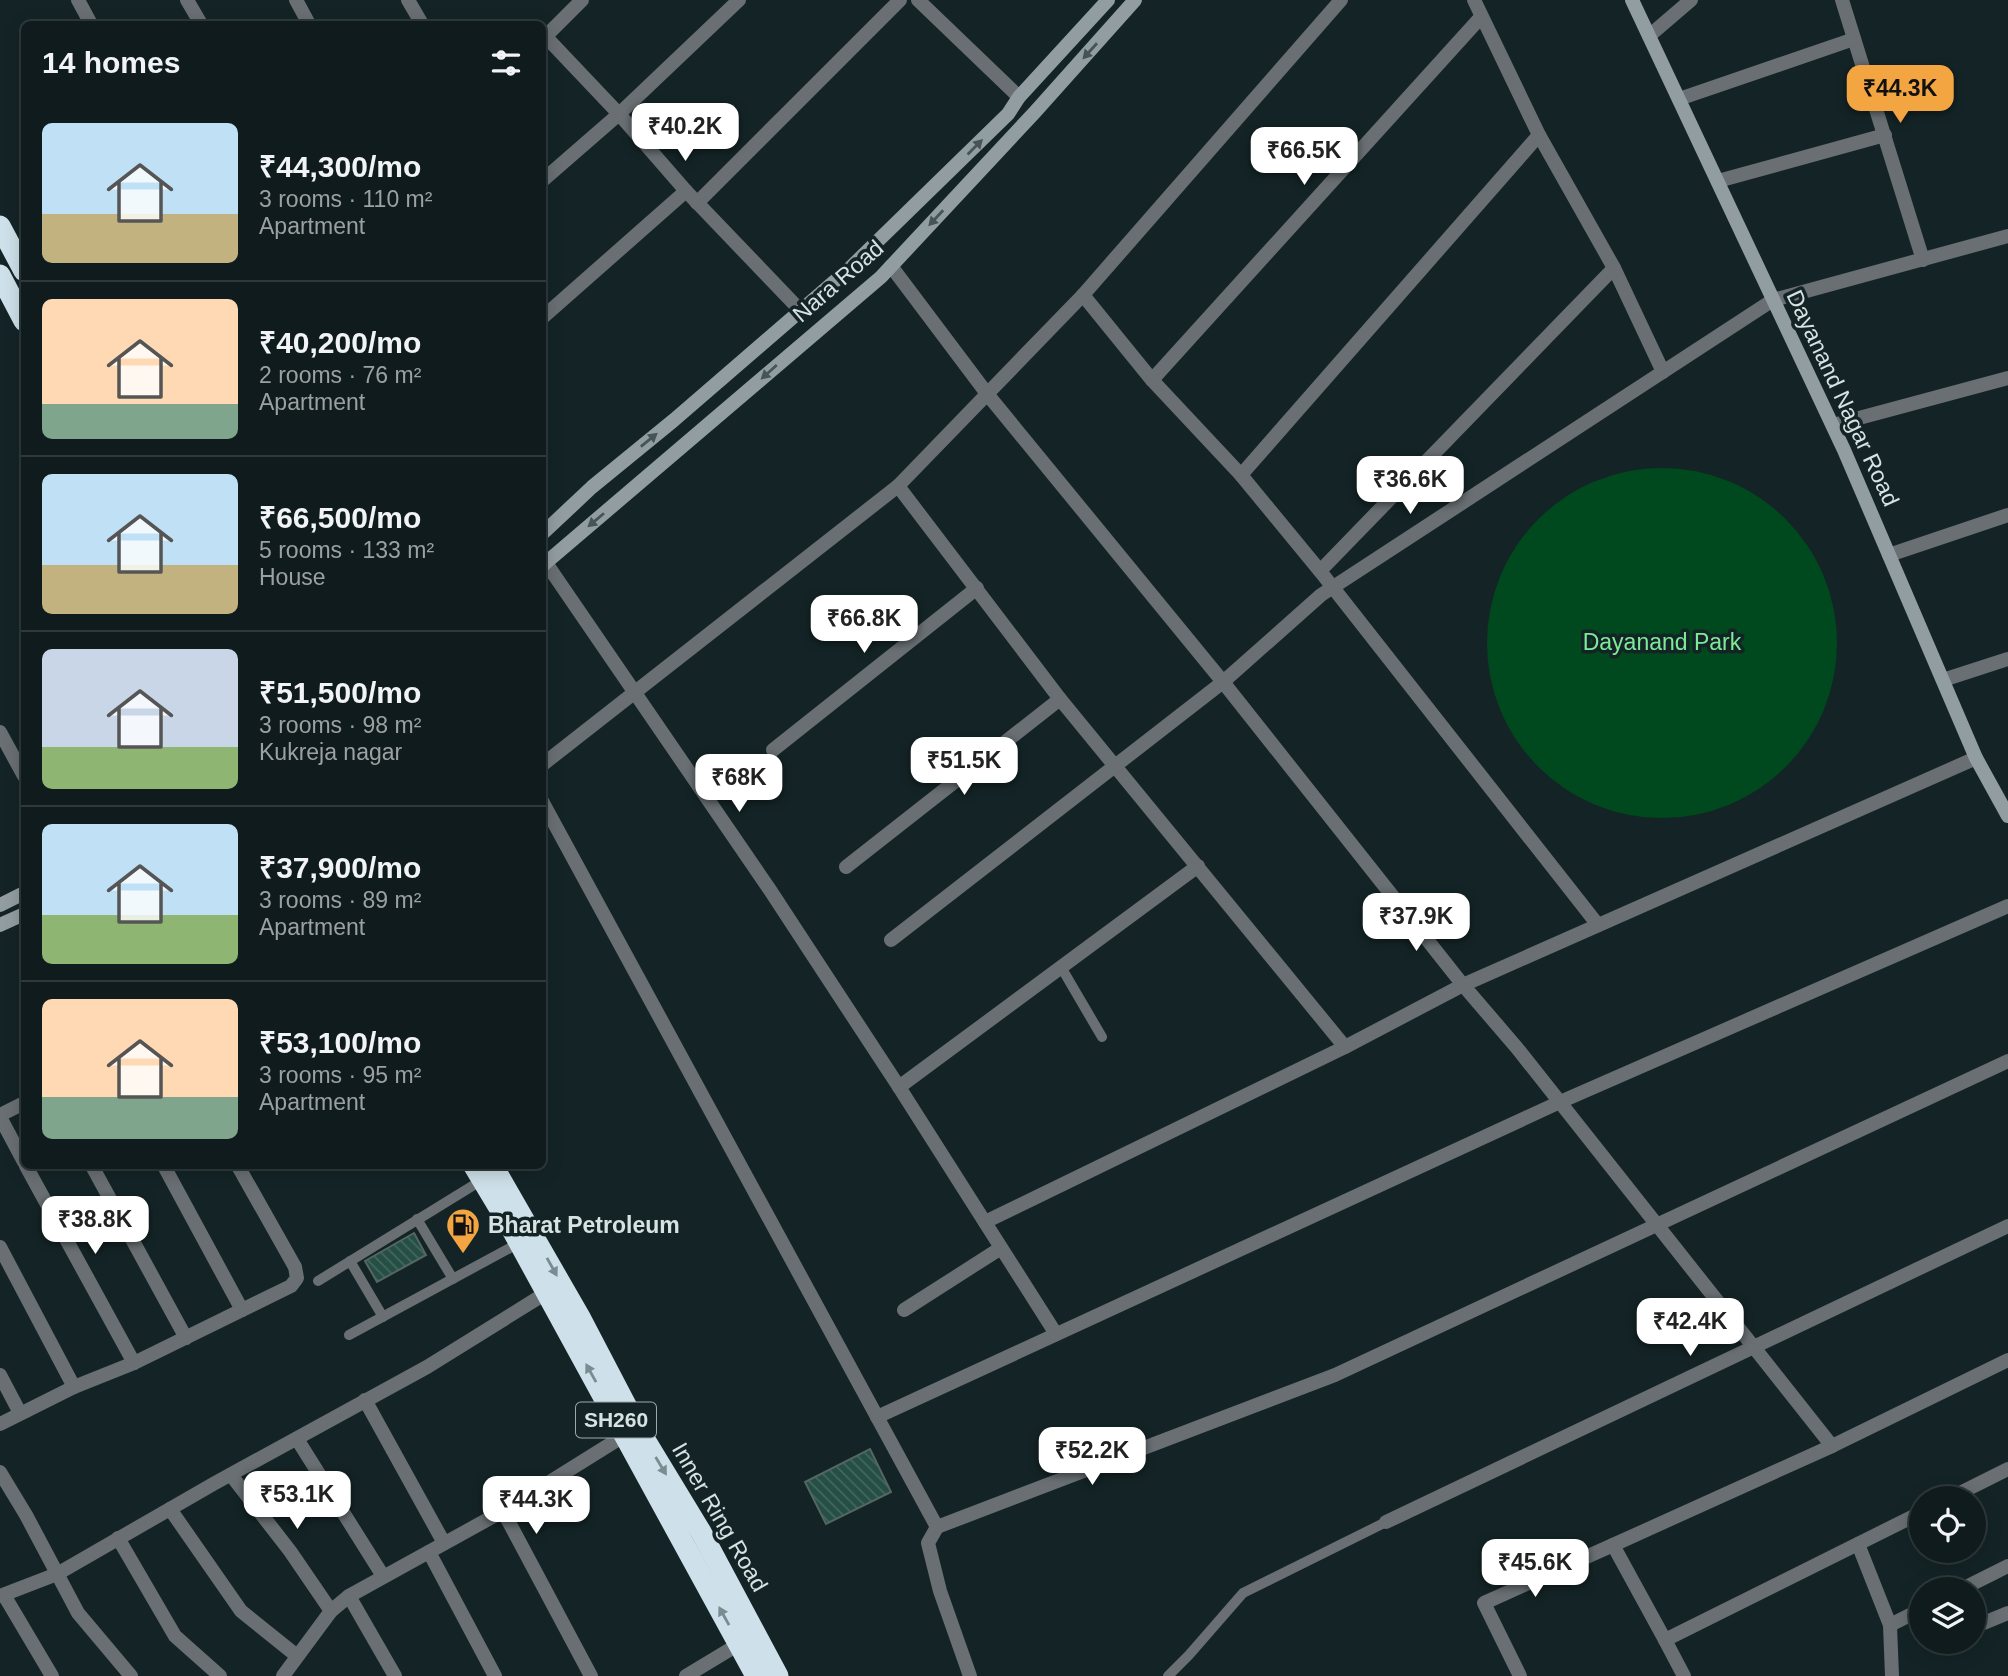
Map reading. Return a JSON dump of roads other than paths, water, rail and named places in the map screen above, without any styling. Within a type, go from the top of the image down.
[{"type":"highway","points":[[0,226],[21,265]]},
{"type":"highway","points":[[0,275],[21,315]]},
{"type":"highway","name":"Inner Ring Road","points":[[483,1170],[519,1243],[756,1676]]},
{"type":"highway","name":"Inner Ring Road","points":[[483,1170],[581,1319],[639,1430],[701,1532],[778,1676]]},
{"type":"main road","name":"Nara Road","points":[[546,530],[592,487],[850,268],[1007,114],[1019,97],[1108,0]]},
{"type":"main road","name":"Nara Road","points":[[546,563],[891,266],[1135,0]]},
{"type":"main road","name":"Dayanand Nagar Road","points":[[1632,0],[1833,425],[1976,758],[2003,797],[2008,816]]},
{"type":"main road","points":[[0,905],[21,894]]},
{"type":"main road","points":[[0,925],[21,915]]},
{"type":"street","points":[[78,0],[89,21]]},
{"type":"street","points":[[187,0],[199,21]]},
{"type":"street","points":[[296,0],[307,21]]},
{"type":"street","points":[[408,0],[420,21]]},
{"type":"street","points":[[546,36],[582,0]]},
{"type":"street","points":[[546,178],[619,114],[739,0]]},
{"type":"street","points":[[698,203],[900,0]]},
{"type":"street","points":[[918,0],[1019,97]]},
{"type":"street","points":[[546,762],[898,486],[1083,295],[1341,0]]},
{"type":"street","points":[[1474,0],[1539,135],[1614,268],[1664,372]]},
{"type":"street","points":[[1649,36],[1690,0]]},
{"type":"street","points":[[1842,0],[1923,260]]},
{"type":"street","points":[[1152,380],[1481,17]]},
{"type":"street","points":[[1679,99],[1854,39]]},
{"type":"street","points":[[546,40],[619,114],[686,191],[800,310]]},
{"type":"street","points":[[1241,475],[1539,135]]},
{"type":"street","points":[[1717,181],[1885,135]]},
{"type":"street","points":[[546,314],[686,191]]},
{"type":"street","points":[[891,940],[1223,682],[1321,595],[1773,300],[2008,236]]},
{"type":"street","points":[[891,266],[988,395],[1223,682],[1832,1446]]},
{"type":"street","points":[[1320,571],[1614,268]]},
{"type":"street","points":[[1083,295],[1152,380],[1241,475],[1320,571],[1598,925]]},
{"type":"street","points":[[1833,425],[2008,378]]},
{"type":"street","points":[[898,486],[1060,699],[1345,1047]]},
{"type":"street","points":[[1889,555],[2008,515]]},
{"type":"street","points":[[546,568],[769,890],[899,1087],[1056,1334]]},
{"type":"street","points":[[774,750],[977,588]]},
{"type":"street","points":[[1943,680],[2008,659]]},
{"type":"street","points":[[846,867],[1060,699]]},
{"type":"street","points":[[0,732],[21,770]]},
{"type":"street","points":[[985,1223],[1345,1047],[1463,985],[1976,758]]},
{"type":"street","points":[[546,808],[937,1527]]},
{"type":"street","points":[[899,1087],[1198,866]]},
{"type":"street","points":[[877,1417],[1560,1102],[2008,906]]},
{"type":"street","points":[[970,1676],[940,1591],[928,1543],[937,1527],[1335,1376],[2008,1061]]},
{"type":"street","points":[[21,1105],[0,1116],[21,1156]]},
{"type":"street","points":[[28,1169],[134,1363]]},
{"type":"street","points":[[94,1169],[186,1338]]},
{"type":"street","points":[[166,1169],[242,1310]]},
{"type":"street","points":[[0,1424],[75,1387],[134,1363],[291,1286],[297,1278],[295,1267],[241,1169]]},
{"type":"street","points":[[1387,1521],[2008,1226]]},
{"type":"street","points":[[0,1247],[75,1387]]},
{"type":"street","points":[[904,1310],[1001,1248]]},
{"type":"street","points":[[52,1676],[2,1596],[57,1574],[427,1367],[546,1293]]},
{"type":"street","points":[[1520,1676],[1484,1603],[1832,1446],[2008,1360]]},
{"type":"street","points":[[0,1375],[20,1413]]},
{"type":"street","points":[[365,1400],[444,1543]]},
{"type":"street","points":[[283,1676],[331,1611],[349,1596],[503,1511],[625,1435]]},
{"type":"street","points":[[297,1439],[383,1576]]},
{"type":"street","points":[[1974,1486],[2008,1469]]},
{"type":"street","points":[[0,1472],[78,1613],[131,1676]]},
{"type":"street","points":[[231,1475],[290,1551],[331,1611]]},
{"type":"street","points":[[170,1509],[241,1611],[297,1656]]},
{"type":"street","points":[[503,1511],[591,1676]]},
{"type":"street","points":[[1665,1640],[1909,1518]]},
{"type":"street","points":[[118,1538],[175,1636],[220,1676]]},
{"type":"street","points":[[1858,1544],[1890,1625],[1892,1676]]},
{"type":"street","points":[[1613,1545],[1684,1676]]},
{"type":"street","points":[[429,1552],[495,1676]]},
{"type":"street","points":[[1986,1577],[2008,1566]]},
{"type":"street","points":[[349,1596],[395,1676]]},
{"type":"street","points":[[1986,1622],[2008,1613]]},
{"type":"street","points":[[1890,1625],[1909,1616]]},
{"type":"street","points":[[686,1676],[739,1644]]},
{"type":"lane","points":[[1061,967],[1102,1037]]},
{"type":"lane","points":[[318,1281],[417,1219],[483,1170]]},
{"type":"lane","points":[[417,1219],[453,1279]]},
{"type":"lane","points":[[349,1335],[519,1243]]},
{"type":"lane","points":[[350,1261],[383,1317]]},
{"type":"lane","points":[[1168,1676],[1243,1593],[1387,1521]]},
{"type":"place","name":"Bharat Petroleum","points":[[463,1255]]},
{"type":"park label","name":"Dayanand Park","points":[[1662,642]]}]
